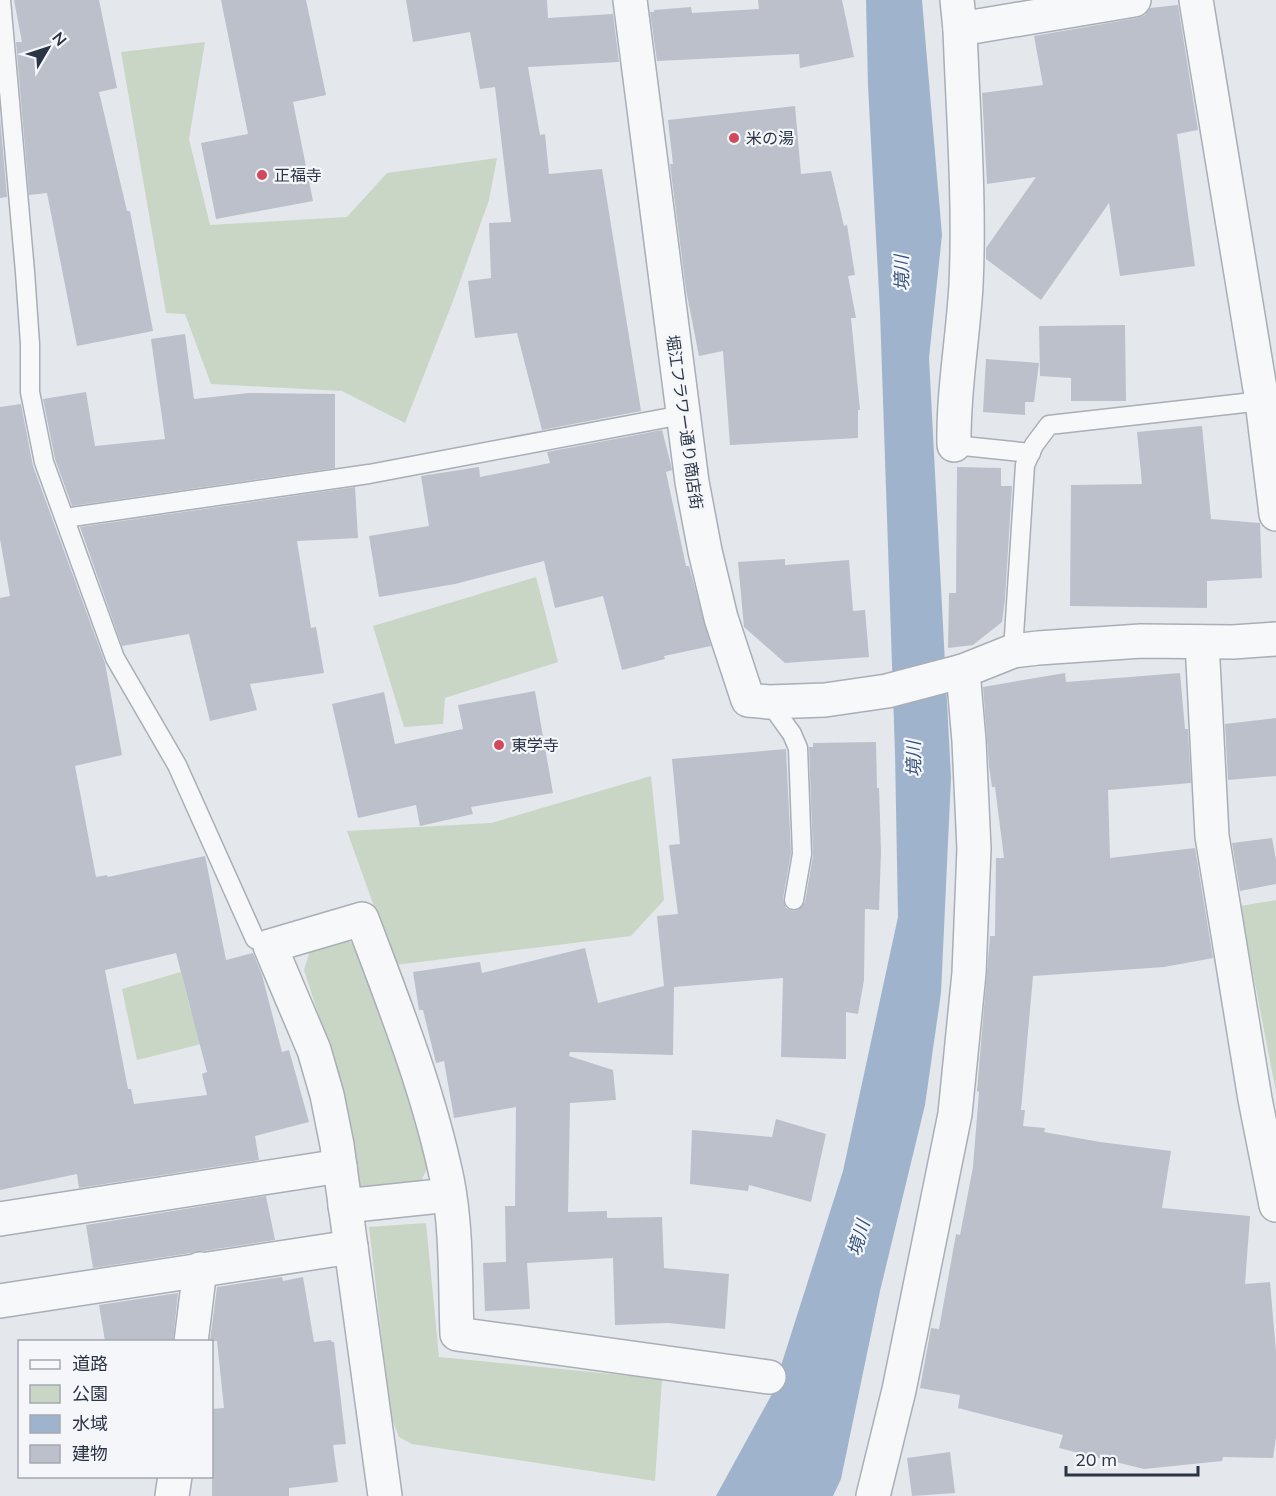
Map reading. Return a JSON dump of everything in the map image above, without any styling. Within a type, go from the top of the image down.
[{"type":"street","name":"堀江フラワー通り商店街","points":[[630,0],[682,415],[700,528],[721,618],[748,700],[769,702],[825,700],[887,692],[952,674],[1013,651],[1038,648],[1141,641],[1202,642],[1276,639]]},
{"type":"street","points":[[954,445],[953,413],[966,286],[967,210],[958,14],[1134,0]]},
{"type":"street","points":[[1196,0],[1262,401],[1276,514]]},
{"type":"street","points":[[1202,642],[1212,836],[1255,1098],[1276,1205]]},
{"type":"street","points":[[873,1496],[899,1390],[955,1114],[969,973],[974,849],[969,741],[952,674]]},
{"type":"street","points":[[385,1496],[351,1247],[327,1095],[315,1050],[270,946],[362,919],[424,1087],[449,1196],[452,1215],[457,1334],[769,1377]]},
{"type":"street","points":[[0,1219],[339,1166]]},
{"type":"street","points":[[345,1206],[449,1196]]},
{"type":"street","points":[[0,1301],[351,1247]]},
{"type":"street","points":[[191,1340],[200,1269]]},
{"type":"street","points":[[172,1496],[174,1478]]},
{"type":"lane","points":[[1,0],[26,272],[30,392],[44,462],[115,658],[177,765],[255,939],[270,946]]},
{"type":"lane","points":[[1013,651],[1025,465],[1034,445],[1049,425],[1262,401]]},
{"type":"lane","points":[[64,518],[369,474],[682,415]]},
{"type":"lane","points":[[954,445],[1031,453]]},
{"type":"lane","points":[[769,702],[792,734],[798,748],[802,854],[794,900]]},
{"type":"green space","points":[[205,42],[189,139],[210,225],[347,217],[387,173],[497,158],[489,200],[453,301],[405,423],[342,391],[211,384],[185,314],[166,313],[121,52]]},
{"type":"green space","points":[[536,577],[558,662],[445,698],[443,724],[404,727],[373,626]]},
{"type":"green space","points":[[651,776],[664,900],[631,936],[395,965],[347,831],[491,823]]},
{"type":"green space","points":[[1276,900],[1276,1092],[1240,906]]},
{"type":"green space","points":[[344,938],[357,946],[414,1104],[428,1167],[419,1185],[361,1191],[338,1075],[304,970],[311,947]]},
{"type":"green space","points":[[181,972],[190,1008],[209,1042],[137,1060],[122,989]]},
{"type":"green space","points":[[426,1223],[439,1357],[662,1379],[655,1481],[412,1444],[399,1437],[391,1417],[369,1227]]},
{"type":"water","name":"境川","points":[[866,0],[922,0],[942,235],[929,358],[951,778],[941,993],[925,1105],[880,1291],[841,1479],[833,1496],[716,1496],[772,1394],[843,1171],[898,917],[895,753],[880,312],[868,86]]},
{"type":"building","points":[[14,0],[99,0],[117,88],[99,92],[127,211],[130,211],[153,331],[77,346],[47,193],[29,195],[16,42],[22,42]]},
{"type":"building","points":[[221,0],[306,0],[326,95],[293,102],[313,201],[216,219],[201,143],[248,134]]},
{"type":"building","points":[[406,0],[547,0],[548,18],[613,14],[619,62],[528,67],[540,135],[545,134],[549,174],[602,169],[641,411],[542,430],[517,333],[475,338],[468,281],[491,278],[489,223],[511,222],[495,87],[480,89],[470,32],[413,42]]},
{"type":"building","points":[[758,0],[842,0],[854,57],[800,68],[799,54],[657,61],[650,12],[691,7],[692,13],[759,9]]},
{"type":"building","points":[[1178,5],[1198,130],[1177,134],[1195,266],[1120,276],[1109,203],[1041,300],[986,259],[986,248],[1036,177],[987,184],[982,93],[1043,85],[1034,36],[1137,18],[1145,15],[1150,8]]},
{"type":"building","points":[[795,106],[801,174],[831,171],[844,226],[847,225],[855,275],[848,276],[856,318],[851,318],[860,410],[858,410],[858,438],[730,445],[723,351],[699,356],[686,290],[670,164],[673,164],[668,120]]},
{"type":"building","points":[[0,117],[7,197],[0,198]]},
{"type":"building","points":[[1125,325],[1126,401],[1071,401],[1071,378],[1040,376],[1039,326]]},
{"type":"building","points":[[185,334],[194,399],[249,393],[335,394],[335,468],[72,506],[55,459],[43,399],[86,392],[95,446],[165,439],[151,339]]},
{"type":"building","points":[[986,359],[1039,363],[1034,402],[1025,402],[1025,415],[983,412]]},
{"type":"building","points":[[21,404],[33,466],[105,663],[122,755],[75,766],[96,877],[107,875],[108,877],[205,856],[226,960],[253,953],[262,975],[282,1052],[289,1050],[309,1122],[255,1136],[259,1160],[79,1188],[77,1174],[0,1190],[0,598],[10,596],[0,539],[0,407]],"holes":[[[176,953],[207,1072],[202,1074],[207,1095],[134,1104],[131,1089],[128,1089],[105,970]]]},
{"type":"building","points":[[1202,426],[1211,519],[1260,523],[1262,578],[1207,581],[1207,608],[1070,606],[1071,485],[1142,484],[1137,432]]},
{"type":"building","points":[[662,430],[672,470],[666,472],[686,566],[689,566],[711,646],[664,656],[665,659],[622,670],[603,596],[555,608],[544,561],[455,584],[379,597],[369,536],[429,526],[421,476],[479,467],[480,477],[550,463],[547,452]]},
{"type":"building","points":[[957,467],[1001,468],[1001,486],[1012,486],[1002,622],[973,645],[948,648],[949,593],[956,593]]},
{"type":"building","points":[[355,487],[358,538],[297,541],[311,628],[316,627],[324,673],[250,684],[257,710],[210,721],[189,634],[122,646],[80,527]]},
{"type":"building","points":[[785,559],[785,565],[849,560],[853,611],[865,610],[869,657],[785,663],[744,627],[738,562]]},
{"type":"building","points":[[1065,673],[1066,682],[1180,673],[1185,729],[1188,729],[1191,783],[1108,790],[1110,858],[1195,848],[1213,958],[1164,967],[1033,976],[1021,1110],[1025,1110],[1023,1126],[1045,1128],[1044,1132],[1100,1142],[1171,1151],[1162,1208],[1250,1216],[1245,1284],[1270,1282],[1276,1352],[1276,1438],[1273,1458],[1223,1457],[1222,1461],[1144,1469],[1059,1448],[1063,1435],[958,1408],[960,1395],[920,1388],[931,1328],[939,1329],[956,1234],[960,1235],[973,1167],[990,936],[995,936],[996,858],[1004,858],[995,787],[992,787],[989,766],[983,687]]},
{"type":"building","points":[[535,691],[553,793],[471,807],[473,814],[420,826],[416,805],[358,818],[332,704],[384,692],[395,744],[463,729],[458,705]]},
{"type":"building","points":[[1276,718],[1276,776],[1228,780],[1225,724]]},
{"type":"building","points":[[876,742],[881,851],[879,910],[865,909],[864,980],[858,1014],[846,1012],[846,1059],[781,1057],[783,978],[674,987],[673,1055],[570,1052],[569,1056],[613,1070],[616,1100],[570,1103],[568,1212],[607,1211],[607,1218],[662,1217],[664,1268],[729,1274],[725,1329],[668,1323],[615,1325],[613,1258],[527,1263],[530,1309],[485,1311],[483,1263],[506,1262],[505,1206],[515,1206],[516,1107],[454,1118],[444,1061],[436,1063],[423,1010],[419,1010],[413,972],[480,962],[482,973],[585,948],[598,1003],[664,986],[657,916],[678,914],[669,845],[680,844],[672,759],[786,749],[791,853],[783,899],[786,908],[793,911],[798,910],[805,902],[813,856],[809,747],[813,747],[813,743]]},
{"type":"building","points":[[1272,838],[1276,860],[1276,884],[1240,891],[1232,843]]},
{"type":"building","points":[[776,1119],[826,1134],[811,1202],[749,1185],[748,1191],[690,1184],[692,1130],[772,1137]]},
{"type":"building","points":[[266,1196],[275,1240],[93,1268],[86,1225]]},
{"type":"building","points":[[282,1277],[283,1281],[303,1277],[314,1342],[331,1340],[334,1342],[346,1444],[333,1445],[338,1482],[289,1488],[289,1496],[212,1496],[213,1409],[224,1408],[217,1341],[210,1340],[217,1287]]},
{"type":"building","points":[[178,1293],[173,1340],[105,1340],[99,1305]]},
{"type":"building","points":[[950,1452],[955,1493],[912,1496],[907,1458]]},
{"type":"place","name":"米の湯","points":[[734,138]]},
{"type":"place","name":"正福寺","points":[[262,175]]},
{"type":"place","name":"東学寺","points":[[499,745]]}]
